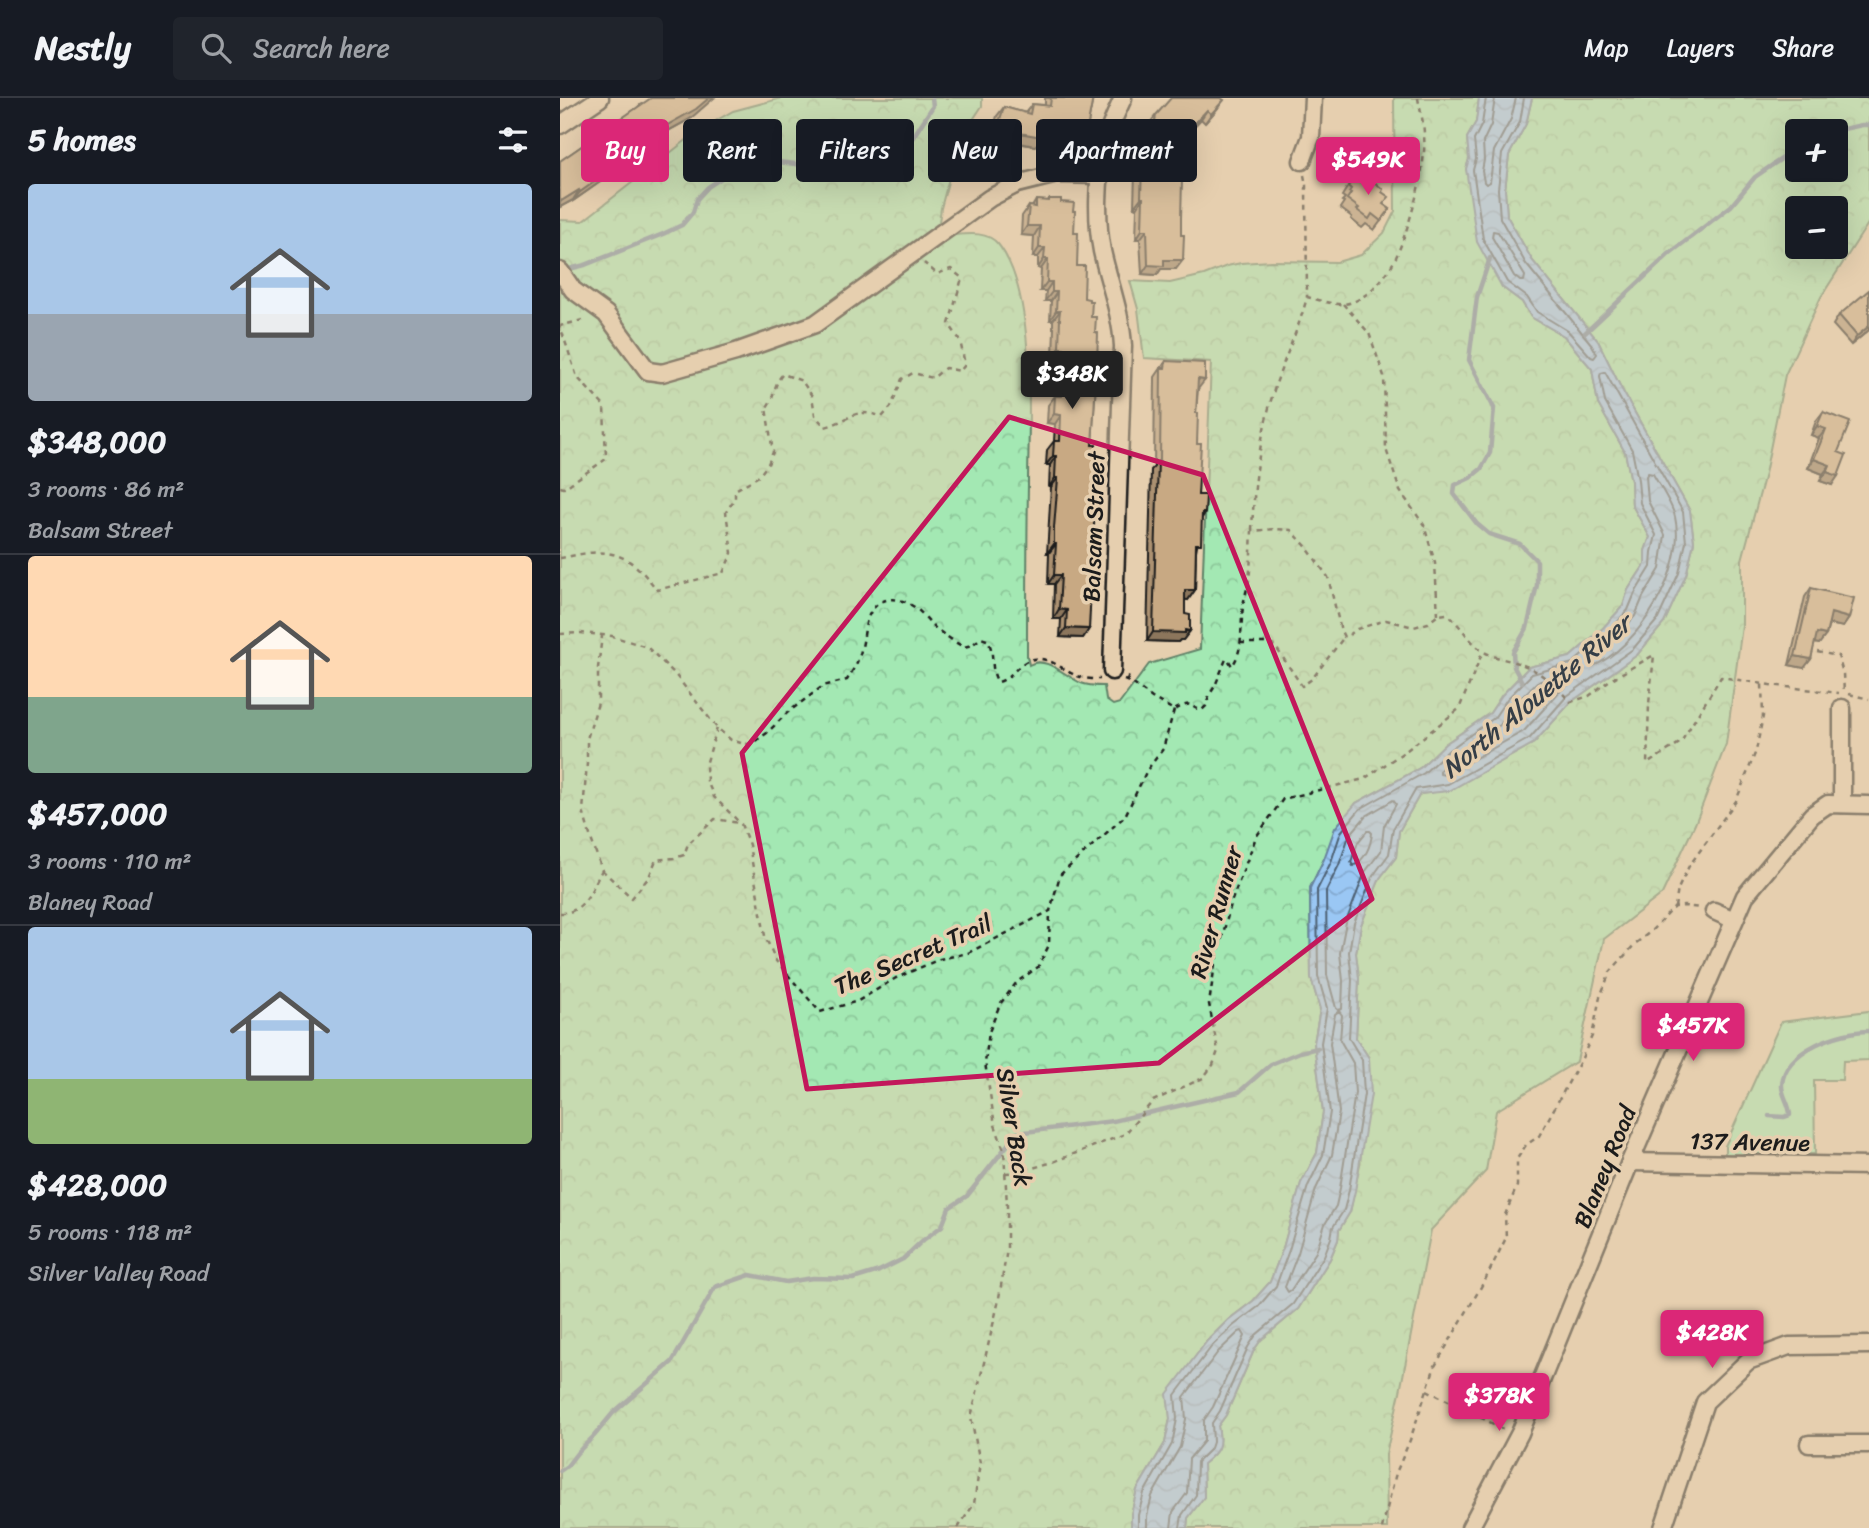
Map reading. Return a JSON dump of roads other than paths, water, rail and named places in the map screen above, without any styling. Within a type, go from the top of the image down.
[{"type":"street","points":[[560,125],[600,98]]},
{"type":"street","name":"Balsam Street","points":[[1113,119],[1123,98]]},
{"type":"street","points":[[1302,161],[1311,138],[1313,98]]},
{"type":"street","points":[[560,271],[573,290],[606,314],[648,371],[662,373],[736,352],[815,324],[990,198],[1017,184],[1036,179]]},
{"type":"street","name":"Balsam Street","points":[[1100,182],[1097,220],[1102,251],[1122,327],[1123,346],[1112,676]]},
{"type":"street","points":[[1842,804],[1843,701]]},
{"type":"street","name":"Blaney Road","points":[[1470,1528],[1520,1433],[1630,1162],[1745,896],[1812,816],[1828,804],[1869,805]]},
{"type":"street","points":[[1714,911],[1734,920]]},
{"type":"street","name":"137 Avenue","points":[[1630,1162],[1869,1167]]},
{"type":"street","points":[[1663,1528],[1705,1402],[1748,1361],[1789,1346],[1869,1345]]},
{"type":"street","points":[[1809,1444],[1869,1444]]},
{"type":"water","name":"North Alouette River","points":[[1479,98],[1532,98],[1526,124],[1509,155],[1505,190],[1507,216],[1532,260],[1598,341],[1621,388],[1690,511],[1694,542],[1686,575],[1664,623],[1637,655],[1571,702],[1534,743],[1449,791],[1420,794],[1399,831],[1396,857],[1380,878],[1361,925],[1356,953],[1359,979],[1356,1038],[1369,1058],[1371,1094],[1350,1212],[1339,1230],[1330,1259],[1298,1309],[1261,1340],[1254,1350],[1226,1415],[1218,1426],[1218,1448],[1203,1464],[1204,1497],[1188,1518],[1187,1528],[1131,1528],[1131,1514],[1137,1490],[1165,1443],[1170,1419],[1167,1394],[1207,1341],[1253,1301],[1270,1282],[1283,1248],[1301,1183],[1317,1153],[1323,1112],[1314,1043],[1320,1009],[1311,978],[1310,888],[1335,828],[1356,803],[1420,768],[1445,744],[1490,713],[1502,695],[1529,667],[1570,657],[1623,606],[1628,590],[1645,564],[1645,551],[1650,537],[1632,505],[1631,481],[1625,452],[1598,404],[1592,369],[1564,336],[1531,317],[1522,302],[1502,287],[1477,242],[1466,169],[1469,159],[1467,138],[1476,122]]},
{"type":"waterway","points":[[569,269],[682,225],[693,212],[697,199],[708,187],[732,171],[760,170],[777,162],[836,173],[865,173],[906,148],[933,106],[932,98]]},
{"type":"waterway","points":[[1848,128],[1869,125]]},
{"type":"waterway","points":[[1585,333],[1669,254],[1731,206],[1755,177],[1785,156]]},
{"type":"waterway","name":"North Alouette River","points":[[1490,258],[1477,297],[1469,360],[1494,408],[1490,453],[1481,469],[1455,485],[1454,494],[1477,524],[1489,534],[1520,544],[1537,561],[1537,585],[1527,628],[1513,652],[1514,667],[1522,682]]},
{"type":"waterway","points":[[1769,1116],[1790,1115],[1782,1084],[1785,1072],[1803,1052],[1844,1034],[1869,1031]]},
{"type":"waterway","points":[[560,1471],[613,1413],[672,1362],[715,1287],[750,1275],[786,1282],[813,1278],[853,1279],[879,1271],[903,1259],[942,1226],[949,1208],[967,1196],[1017,1133],[1113,1121],[1239,1092],[1271,1064],[1318,1048]]}]
